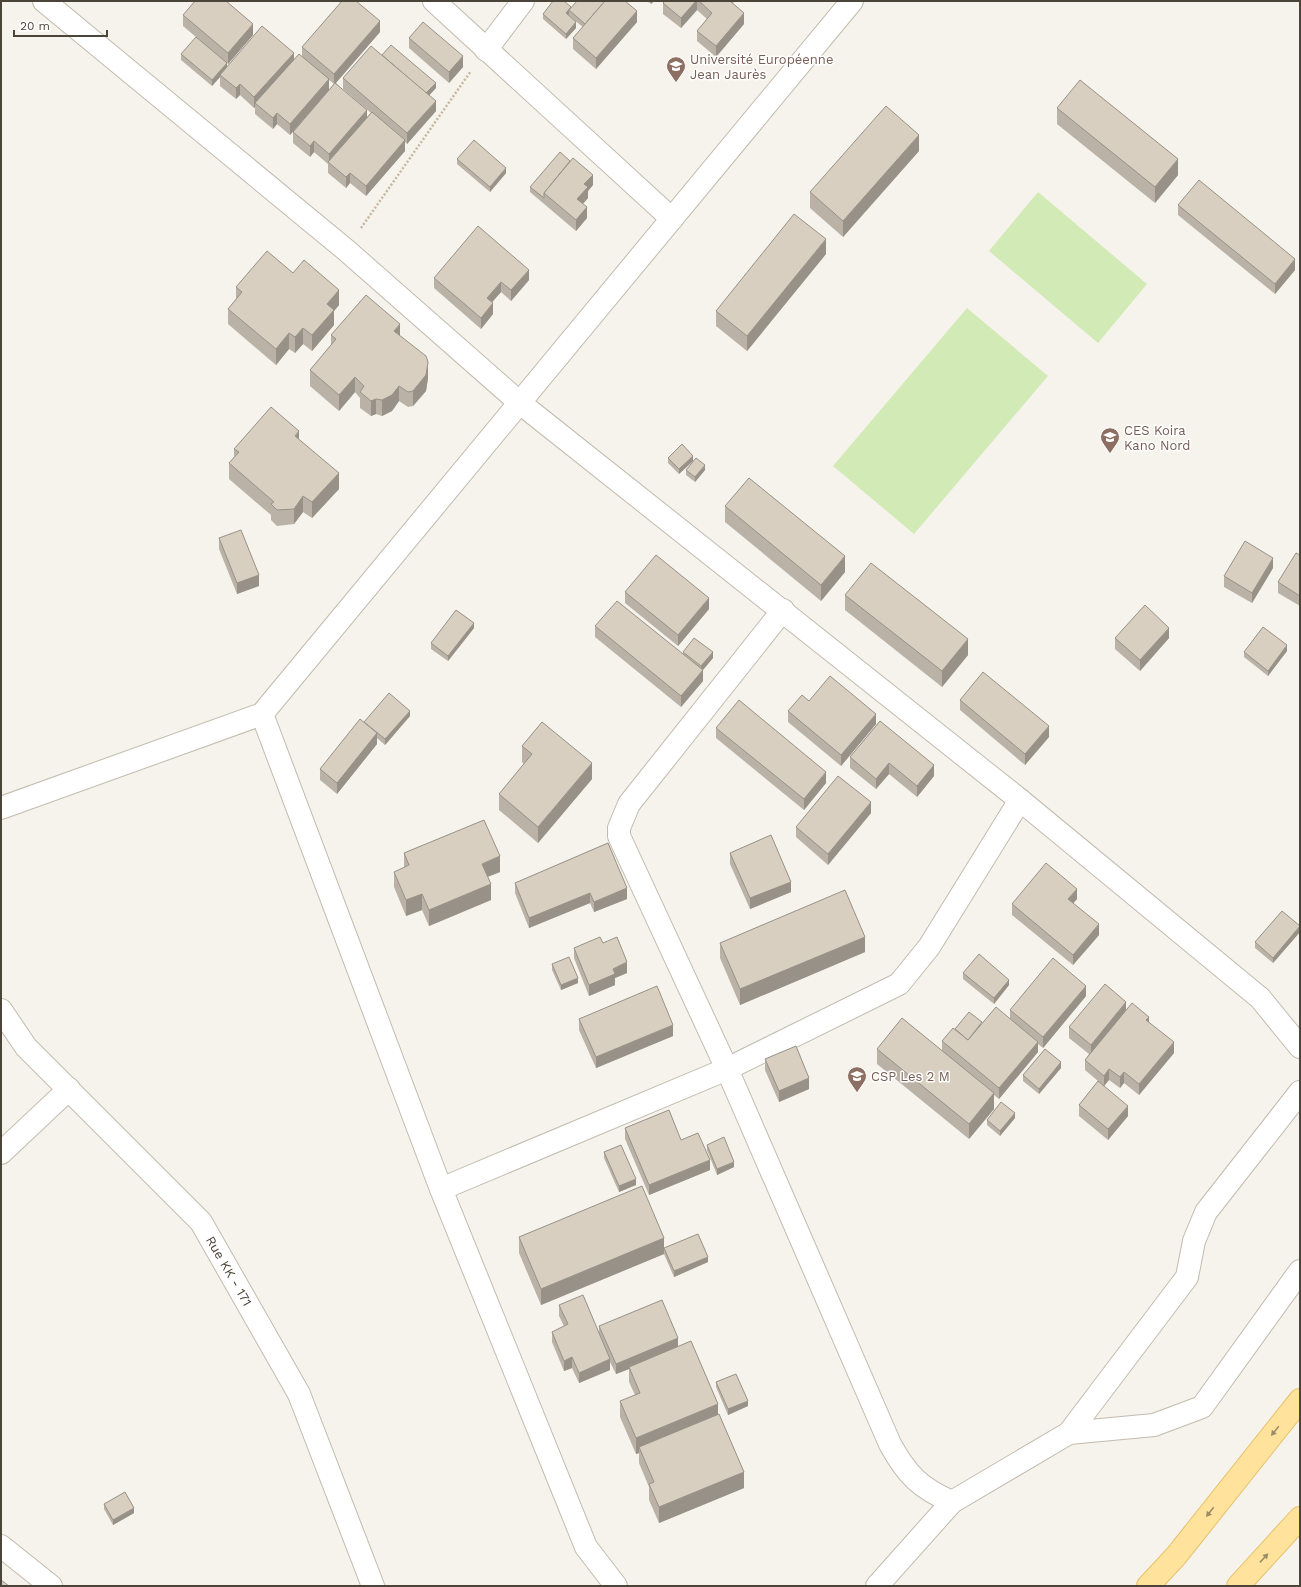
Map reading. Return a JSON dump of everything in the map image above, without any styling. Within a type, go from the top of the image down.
[{"type":"main road","points":[[1148,1586],[1176,1556],[1234,1481],[1300,1400]]},
{"type":"main road","points":[[1238,1586],[1298,1526]]},
{"type":"street","points":[[44,1],[346,250],[520,402],[1020,800],[1260,998],[1300,1047]]},
{"type":"street","points":[[434,1],[672,219]]},
{"type":"street","points":[[486,50],[523,1]]},
{"type":"street","points":[[1,808],[262,714],[852,1]]},
{"type":"street","points":[[783,610],[629,804],[619,828],[619,836],[727,1069],[890,1444],[900,1462],[915,1480],[935,1494],[952,1502]]},
{"type":"street","points":[[262,714],[441,1189],[586,1547],[616,1586]]},
{"type":"street","points":[[441,1189],[727,1069],[899,984],[929,947],[1020,800]]},
{"type":"street","name":"Rue KK - 171","points":[[1,1010],[26,1047],[201,1222],[299,1394],[374,1586]]},
{"type":"street","points":[[1,1152],[69,1089]]},
{"type":"street","points":[[877,1586],[952,1502],[1069,1433],[1187,1277],[1194,1241],[1206,1212],[1300,1092]]},
{"type":"street","points":[[1069,1433],[1154,1425],[1202,1407],[1300,1271]]},
{"type":"street","points":[[1,1546],[51,1586]]},
{"type":"path","points":[[346,250],[486,50]]},
{"type":"green space","points":[[1038,192],[1147,284],[1098,343],[989,251]]},
{"type":"green space","points":[[967,308],[1048,376],[914,534],[833,466]]},
{"type":"building","points":[[195,1],[226,1],[253,24],[228,53],[183,15]]},
{"type":"building","points":[[342,1],[356,1],[380,21],[334,74],[302,47]]},
{"type":"building","points":[[553,1],[564,1],[571,7],[566,13],[576,22],[566,34],[543,14]]},
{"type":"building","points":[[577,1],[605,1],[585,24],[569,10]]},
{"type":"building","points":[[605,1],[625,1],[637,11],[596,58],[573,38]]},
{"type":"building","points":[[665,1],[696,1],[681,18],[663,3]]},
{"type":"building","points":[[699,1],[730,1],[744,13],[716,46],[697,31],[712,13]]},
{"type":"building","points":[[423,22],[463,56],[449,72],[409,38]]},
{"type":"building","points":[[262,26],[294,53],[254,97],[240,84],[236,88],[220,75]]},
{"type":"building","points":[[196,37],[227,63],[212,80],[181,54]]},
{"type":"building","points":[[391,45],[436,83],[426,93],[382,55]]},
{"type":"building","points":[[371,46],[436,101],[407,133],[343,78]]},
{"type":"building","points":[[299,54],[329,79],[290,124],[277,113],[273,118],[255,103]]},
{"type":"building","points":[[1080,80],[1178,159],[1155,187],[1057,108]]},
{"type":"building","points":[[335,83],[367,110],[329,154],[314,141],[310,146],[293,132]]},
{"type":"building","points":[[886,106],[919,135],[843,221],[810,192]]},
{"type":"building","points":[[372,112],[405,140],[366,186],[350,173],[346,177],[328,162]]},
{"type":"building","points":[[474,140],[506,168],[490,187],[457,159]]},
{"type":"building","points":[[560,152],[570,161],[544,193],[544,198],[530,187]]},
{"type":"building","points":[[573,158],[593,175],[584,184],[588,187],[577,199],[587,207],[576,220],[544,193]]},
{"type":"building","points":[[1199,180],[1295,259],[1275,284],[1178,205]]},
{"type":"building","points":[[794,214],[826,239],[747,336],[716,311]]},
{"type":"building","points":[[478,226],[529,270],[511,290],[501,282],[487,298],[493,303],[481,318],[434,278]]},
{"type":"building","points":[[267,251],[293,273],[304,260],[339,290],[327,304],[334,310],[312,335],[303,328],[295,337],[289,333],[276,349],[228,309],[242,292],[236,287]]},
{"type":"building","points":[[366,295],[400,324],[394,331],[426,356],[428,362],[426,375],[413,391],[408,392],[399,386],[392,395],[382,400],[376,399],[371,401],[360,392],[364,386],[355,377],[339,395],[310,370],[336,339],[331,335]]},
{"type":"building","points":[[271,407],[299,431],[295,436],[339,473],[312,502],[303,496],[294,509],[277,510],[271,504],[274,502],[229,463],[239,452],[234,449]]},
{"type":"building","points":[[682,444],[693,456],[679,469],[668,458]]},
{"type":"building","points":[[696,458],[705,465],[695,477],[686,470]]},
{"type":"building","points":[[749,478],[845,556],[821,585],[725,506]]},
{"type":"building","points":[[241,530],[259,575],[237,583],[219,538]]},
{"type":"building","points":[[1245,541],[1273,558],[1252,593],[1224,576]]},
{"type":"building","points":[[1296,553],[1300,555],[1300,596],[1278,582]]},
{"type":"building","points":[[656,555],[709,598],[678,635],[625,592]]},
{"type":"building","points":[[871,563],[968,639],[942,671],[845,595]]},
{"type":"building","points":[[617,601],[703,670],[681,696],[595,626]]},
{"type":"building","points":[[1145,605],[1169,628],[1140,660],[1115,638]]},
{"type":"building","points":[[456,610],[474,623],[448,656],[431,643]]},
{"type":"building","points":[[1263,627],[1287,645],[1268,671],[1244,652]]},
{"type":"building","points":[[694,638],[713,652],[701,666],[683,652]]},
{"type":"building","points":[[983,672],[1049,726],[1025,754],[960,700]]},
{"type":"building","points":[[830,676],[876,714],[841,755],[788,711],[802,695],[809,701]]},
{"type":"building","points":[[389,693],[410,711],[385,739],[364,722]]},
{"type":"building","points":[[739,700],[826,772],[804,799],[716,728]]},
{"type":"building","points":[[360,719],[377,733],[337,783],[320,769]]},
{"type":"building","points":[[880,721],[934,765],[917,786],[889,763],[876,779],[850,757]]},
{"type":"building","points":[[542,722],[592,763],[538,827],[499,794],[532,754],[522,746]]},
{"type":"building","points":[[838,776],[871,802],[828,854],[796,827]]},
{"type":"building","points":[[484,820],[500,856],[482,864],[491,884],[429,910],[422,894],[406,900],[394,872],[409,865],[404,853]]},
{"type":"building","points":[[771,835],[791,882],[750,898],[730,853]]},
{"type":"building","points":[[608,843],[627,888],[594,902],[590,893],[529,918],[515,883]]},
{"type":"building","points":[[1046,863],[1077,889],[1068,899],[1099,924],[1073,955],[1012,904]]},
{"type":"building","points":[[845,890],[865,937],[740,989],[720,943]]},
{"type":"building","points":[[1282,911],[1300,926],[1273,958],[1255,942]]},
{"type":"building","points":[[600,937],[603,943],[617,937],[627,962],[613,969],[615,974],[589,985],[574,948]]},
{"type":"building","points":[[979,954],[1009,980],[994,998],[963,973]]},
{"type":"building","points":[[569,957],[578,978],[561,985],[552,964]]},
{"type":"building","points":[[1053,958],[1086,986],[1043,1037],[1010,1010]]},
{"type":"building","points":[[1105,984],[1126,1002],[1091,1045],[1069,1027]]},
{"type":"building","points":[[657,986],[673,1025],[596,1057],[579,1019]]},
{"type":"building","points":[[1132,1003],[1149,1017],[1146,1020],[1174,1042],[1139,1084],[1124,1072],[1120,1077],[1109,1069],[1104,1076],[1085,1060]]},
{"type":"building","points":[[996,1007],[1038,1042],[999,1088],[942,1041],[953,1028],[968,1040]]},
{"type":"building","points":[[969,1012],[982,1022],[968,1040],[955,1029]]},
{"type":"building","points":[[902,1018],[994,1093],[969,1124],[877,1049]]},
{"type":"building","points":[[796,1046],[809,1078],[779,1091],[765,1059]]},
{"type":"building","points":[[1045,1049],[1061,1062],[1039,1089],[1023,1075]]},
{"type":"building","points":[[1098,1081],[1128,1106],[1108,1129],[1079,1105]]},
{"type":"building","points":[[1001,1102],[1015,1113],[1000,1131],[987,1120]]},
{"type":"building","points":[[669,1110],[681,1140],[698,1133],[710,1160],[649,1185],[625,1128]]},
{"type":"building","points":[[724,1137],[734,1162],[717,1169],[707,1145]]},
{"type":"building","points":[[621,1145],[636,1179],[619,1186],[604,1152]]},
{"type":"building","points":[[642,1186],[664,1238],[541,1289],[519,1237]]},
{"type":"building","points":[[698,1234],[708,1257],[674,1271],[664,1248]]},
{"type":"building","points":[[583,1295],[610,1359],[579,1373],[572,1357],[564,1361],[552,1332],[568,1324],[559,1305]]},
{"type":"building","points":[[662,1300],[678,1338],[616,1364],[599,1326]]},
{"type":"building","points":[[691,1341],[718,1404],[636,1438],[620,1401],[640,1393],[629,1367]]},
{"type":"building","points":[[736,1374],[748,1401],[728,1409],[716,1382]]},
{"type":"building","points":[[719,1414],[744,1472],[659,1507],[649,1484],[654,1482],[639,1447]]},
{"type":"building","points":[[125,1492],[134,1508],[113,1520],[104,1504]]},
{"type":"building","points":[[1,1580],[9,1586],[1,1586]]},
{"type":"place","name":"Université Européenne Jean Jaurès","points":[[676,83]]},
{"type":"place","name":"CES Koira Kano Nord","points":[[1110,454]]},
{"type":"place","name":"CSP Les 2 M","points":[[857,1093]]}]
